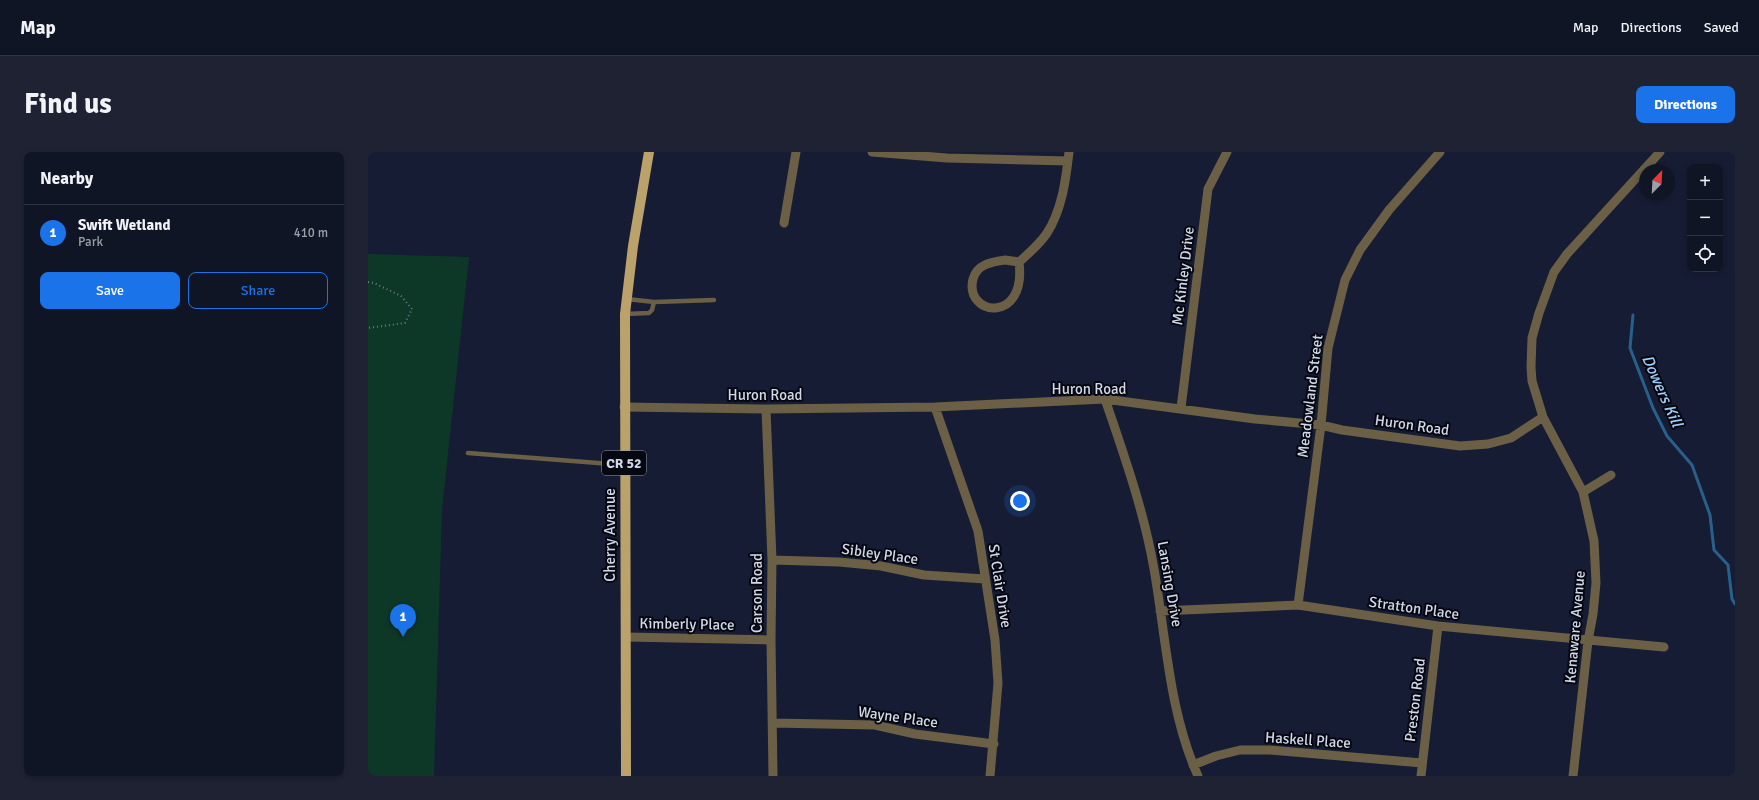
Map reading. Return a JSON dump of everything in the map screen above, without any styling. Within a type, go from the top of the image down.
[{"type":"main road","name":"Cherry Avenue","points":[[626,776],[624,465],[625,314],[633,246],[649,152]]},
{"type":"street","points":[[784,223],[796,152]]},
{"type":"street","points":[[872,152],[947,158],[1069,157],[1063,192],[1054,221],[1039,243],[1019,262]]},
{"type":"street","name":"Mc Kinley Drive","points":[[1181,408],[1208,189],[1227,152]]},
{"type":"street","name":"Meadowland Street","points":[[1298,605],[1321,425],[1328,348],[1346,280],[1360,250],[1389,210],[1440,152]]},
{"type":"street","name":"Kenaware Avenue","points":[[1573,776],[1596,584],[1594,541],[1583,492],[1543,417],[1532,381],[1532,338],[1547,289],[1554,272],[1567,254],[1660,152]]},
{"type":"street","points":[[1005,260],[1019,262],[1020,272],[1018,284],[1013,300],[1008,305],[1000,308],[992,308],[985,306],[977,300],[972,293],[972,285],[974,275],[979,268],[990,262],[1005,260]]},
{"type":"street","name":"Huron Road","points":[[624,407],[766,409],[935,408],[1105,399],[1255,419],[1321,425],[1342,430],[1460,446],[1488,444],[1511,438],[1543,417]]},
{"type":"street","name":"Lansing Drive","points":[[1105,399],[1138,500],[1154,568],[1178,712],[1193,765],[1198,776]]},
{"type":"street","name":"St Clair Drive","points":[[935,408],[978,531],[994,640],[998,683],[994,744],[990,776]]},
{"type":"street","name":"Carson Road","points":[[766,409],[772,560],[771,640],[773,776]]},
{"type":"street","points":[[1583,492],[1611,475]]},
{"type":"street","name":"Sibley Place","points":[[772,560],[881,566],[924,574],[985,579]]},
{"type":"street","name":"Stratton Place","points":[[1160,611],[1298,605],[1438,626],[1664,647]]},
{"type":"street","name":"Preston Road","points":[[1421,776],[1438,626]]},
{"type":"street","name":"Kimberly Place","points":[[626,637],[771,640]]},
{"type":"street","name":"Wayne Place","points":[[773,723],[875,725],[915,734],[994,744]]},
{"type":"street","name":"Haskell Place","points":[[1193,765],[1216,756],[1240,750],[1270,750],[1422,763]]},
{"type":"lane","points":[[626,299],[654,302],[714,300]]},
{"type":"lane","points":[[625,314],[649,313],[652,310],[654,302]]},
{"type":"lane","points":[[468,453],[624,465]]},
{"type":"path","points":[[368,282],[374,283],[402,296],[412,310],[405,323],[368,328]]},
{"type":"green space","points":[[368,254],[469,257],[442,510],[434,776],[368,776]]},
{"type":"waterway","name":"Dowers Kill","points":[[1633,315],[1630,348],[1653,408],[1667,436],[1692,465],[1710,515],[1714,550],[1728,565],[1732,599],[1735,604]]},
{"type":"place","name":"Swift Wetland","points":[[403,637]]}]
